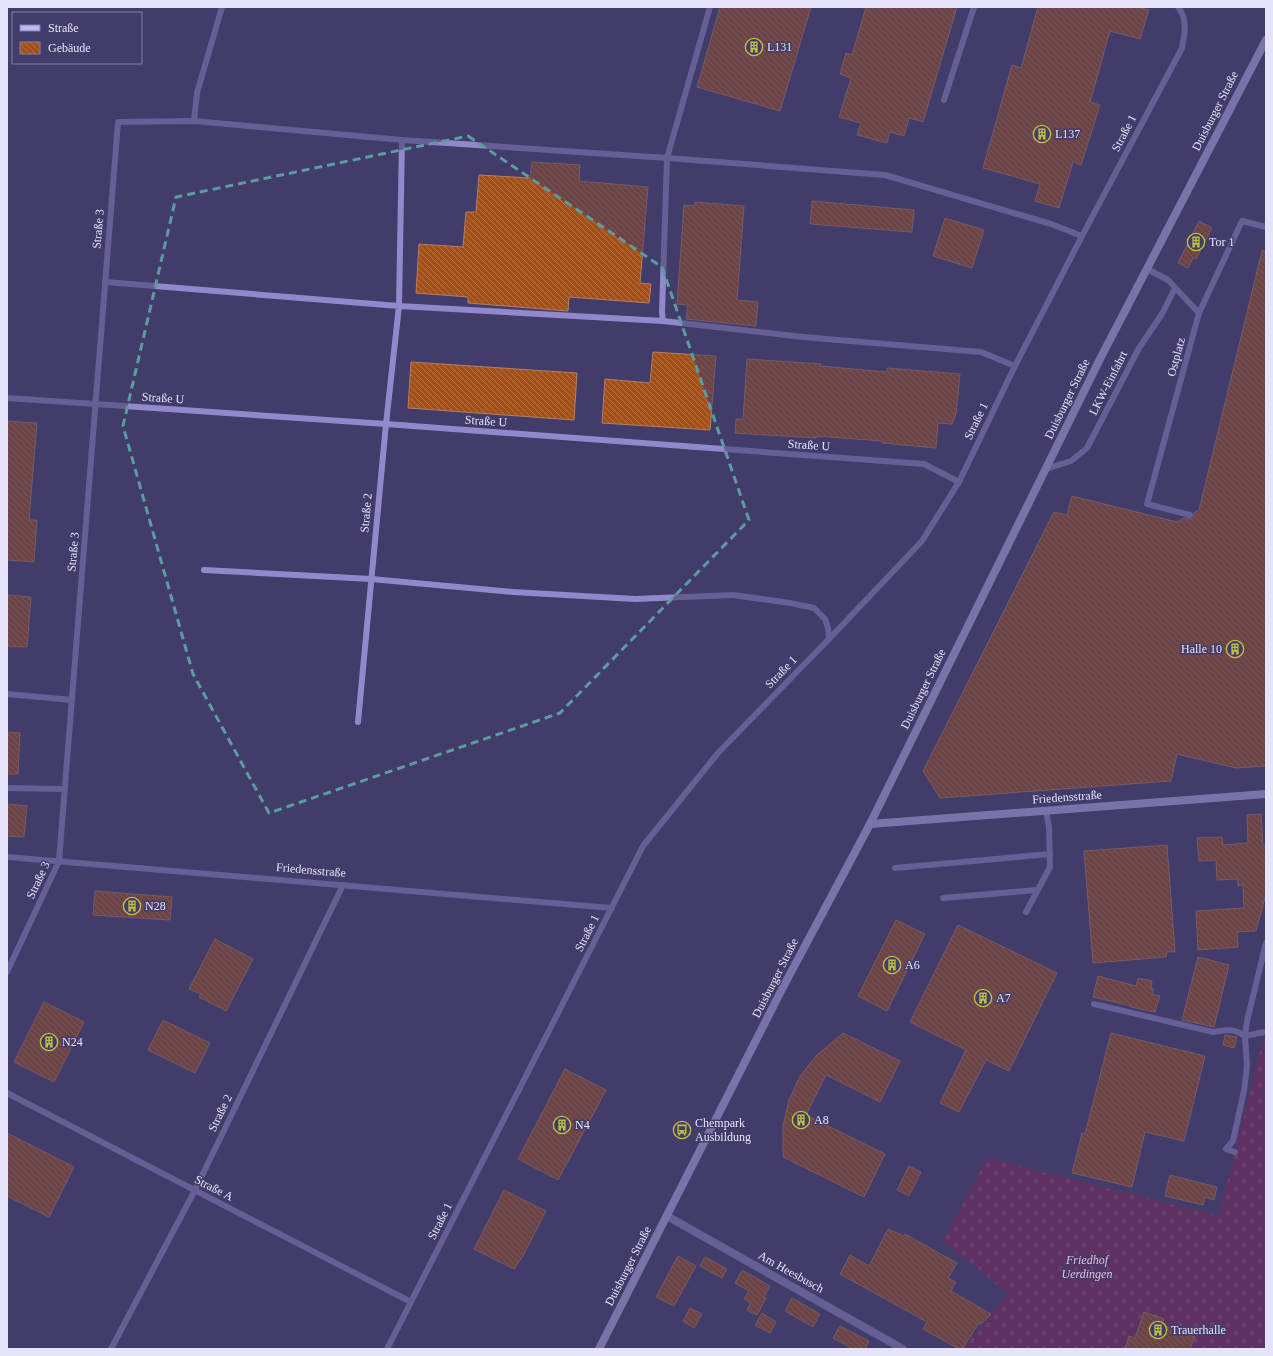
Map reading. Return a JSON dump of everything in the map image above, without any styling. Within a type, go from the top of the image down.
[{"type":"main road","name":"Duisburger Straße","points":[[599,1349],[781,991],[870,824],[1101,357],[1266,40]]},
{"type":"main road","name":"Friedensstraße","points":[[870,824],[1266,794]]},
{"type":"street","name":"Am Heesbusch","points":[[667,1216],[904,1349]]},
{"type":"lane","points":[[222,7],[197,92],[194,121],[402,140],[885,175],[1051,224],[1082,236]]},
{"type":"lane","points":[[663,321],[662,312],[667,158],[710,7]]},
{"type":"lane","points":[[944,100],[974,7]]},
{"type":"lane","name":"Straße 1","points":[[387,1349],[643,846],[713,759],[922,541],[959,482],[1015,366],[1182,48],[1186,27],[1182,13],[1178,7]]},
{"type":"lane","name":"Straße 3","points":[[7,972],[59,862],[118,122],[194,121]]},
{"type":"lane","name":"Straße 2","points":[[358,722],[386,424],[399,306],[402,140]]},
{"type":"lane","name":"Ostplatz","points":[[1190,515],[1147,504],[1199,313],[1242,221],[1266,227]]},
{"type":"lane","points":[[1147,269],[1168,280],[1199,313]]},
{"type":"lane","points":[[105,282],[399,306],[663,321],[803,337],[981,352],[1015,366]]},
{"type":"lane","name":"LKW-Einfahrt","points":[[1046,469],[1071,461],[1087,448],[1138,348],[1162,314],[1175,288]]},
{"type":"lane","name":"Straße U","points":[[7,398],[386,424],[924,464],[959,482]]},
{"type":"lane","points":[[204,570],[371,579],[513,592],[635,599],[733,595],[814,608],[824,619],[828,628],[829,639]]},
{"type":"lane","points":[[7,694],[72,700]]},
{"type":"lane","points":[[7,788],[64,789]]},
{"type":"lane","points":[[1026,912],[1050,867],[1049,827],[1046,811]]},
{"type":"lane","points":[[895,868],[1050,854]]},
{"type":"lane","name":"Friedensstraße","points":[[7,857],[612,908]]},
{"type":"lane","name":"Straße 2","points":[[111,1349],[195,1190],[343,885]]},
{"type":"lane","points":[[944,898],[1037,890]]},
{"type":"lane","points":[[1235,1152],[1226,1149],[1232,1141],[1244,1091],[1247,1066],[1245,1036],[1247,1021],[1266,943]]},
{"type":"lane","points":[[1094,1004],[1213,1032],[1230,1029],[1245,1036],[1265,1032]]},
{"type":"lane","name":"Straße A","points":[[7,1093],[411,1302]]},
{"type":"highlighted area","points":[[468,136],[662,267],[749,520],[560,713],[269,813],[193,674],[123,426],[176,197]]},
{"type":"green space","name":"Friedhof Uerdingen","points":[[1266,1029],[1266,1349],[962,1349],[1009,1294],[943,1241],[987,1158],[1219,1216]]},
{"type":"building","name":"L131","points":[[720,7],[811,7],[780,111],[697,87]]},
{"type":"building","points":[[866,7],[957,7],[923,122],[909,118],[904,136],[890,132],[887,143],[857,135],[861,123],[839,117],[851,78],[840,74],[846,53],[852,55]]},
{"type":"building","points":[[1038,7],[1137,7],[1149,10],[1140,39],[1110,31],[1090,102],[1100,105],[1081,165],[1073,162],[1059,208],[1035,201],[1040,184],[983,168],[1012,65],[1021,68]]},
{"type":"building","points":[[532,162],[580,165],[579,181],[648,187],[640,283],[651,284],[649,303],[569,297],[568,311],[468,303],[468,297],[416,293],[419,244],[463,247],[466,212],[476,212],[479,175],[530,178]]},
{"type":"building","points":[[812,201],[914,210],[912,232],[810,224]]},
{"type":"building","points":[[695,202],[744,206],[737,300],[758,302],[756,326],[686,319],[688,305],[677,304],[684,205],[694,206]]},
{"type":"building","points":[[945,218],[984,230],[972,268],[933,256]]},
{"type":"building","name":"Tor 1","points":[[1199,221],[1212,228],[1196,259],[1193,258],[1188,268],[1178,263]]},
{"type":"building","points":[[1262,251],[1266,251],[1266,766],[1236,768],[1177,754],[1171,781],[940,798],[923,771],[1054,512],[1067,515],[1072,496],[1177,522],[1184,518],[1192,519],[1194,513],[1199,510]]},
{"type":"building","points":[[653,352],[716,356],[710,430],[602,423],[605,379],[650,383]]},
{"type":"building","points":[[747,359],[821,364],[820,366],[887,372],[887,368],[960,374],[956,414],[952,424],[938,423],[936,448],[882,443],[882,441],[816,436],[816,438],[735,433],[736,419],[743,419]]},
{"type":"building","points":[[411,362],[577,373],[574,420],[408,408]]},
{"type":"building","points":[[7,421],[37,423],[29,520],[37,520],[34,562],[7,560]]},
{"type":"building","points":[[7,595],[31,597],[27,647],[7,646]]},
{"type":"building","points":[[7,732],[20,733],[18,774],[7,774]]},
{"type":"building","points":[[7,804],[27,806],[24,837],[7,836]]},
{"type":"building","points":[[1261,814],[1263,846],[1266,846],[1266,894],[1256,931],[1237,932],[1238,947],[1198,950],[1196,911],[1244,908],[1243,885],[1238,886],[1238,879],[1217,880],[1216,860],[1199,861],[1197,838],[1222,837],[1223,845],[1248,843],[1247,815]]},
{"type":"building","points":[[1167,845],[1175,952],[1167,952],[1166,957],[1093,963],[1084,851]]},
{"type":"building","name":"N28","points":[[95,891],[172,897],[170,920],[93,915]]},
{"type":"building","name":"A6","points":[[896,920],[925,934],[887,1011],[858,996]]},
{"type":"building","name":"A7","points":[[958,925],[1057,973],[1009,1071],[986,1060],[959,1112],[940,1103],[966,1050],[910,1022]]},
{"type":"building","points":[[215,939],[253,959],[226,1011],[199,997],[201,994],[189,989]]},
{"type":"building","points":[[1198,957],[1229,965],[1214,1027],[1182,1020]]},
{"type":"building","points":[[1098,976],[1136,986],[1138,978],[1152,981],[1151,988],[1154,989],[1152,994],[1160,996],[1155,1012],[1093,997]]},
{"type":"building","name":"N24","points":[[44,1002],[84,1022],[54,1082],[14,1062]]},
{"type":"building","points":[[163,1020],[210,1043],[195,1073],[148,1050]]},
{"type":"building","name":"A8","points":[[843,1033],[900,1061],[880,1102],[826,1075],[806,1115],[885,1154],[864,1197],[783,1157],[783,1126],[789,1100],[800,1076],[817,1055]]},
{"type":"building","points":[[1111,1033],[1205,1056],[1184,1141],[1145,1132],[1132,1187],[1072,1173],[1082,1133],[1085,1134]]},
{"type":"building","points":[[1225,1035],[1237,1037],[1234,1048],[1223,1045]]},
{"type":"building","name":"N4","points":[[565,1069],[606,1090],[558,1180],[518,1159]]},
{"type":"building","points":[[7,1133],[74,1167],[49,1217],[7,1196]]},
{"type":"building","points":[[909,1166],[921,1172],[909,1196],[897,1190]]},
{"type":"building","points":[[1170,1175],[1217,1187],[1214,1200],[1205,1197],[1203,1205],[1165,1196]]},
{"type":"building","points":[[504,1190],[546,1211],[524,1254],[514,1269],[474,1249]]},
{"type":"building","points":[[888,1229],[904,1236],[905,1234],[957,1263],[948,1278],[956,1282],[951,1291],[991,1314],[981,1324],[979,1323],[962,1349],[959,1349],[923,1329],[927,1322],[840,1274],[850,1255],[869,1266]]},
{"type":"building","points":[[678,1256],[696,1266],[674,1306],[656,1297]]},
{"type":"building","points":[[705,1257],[727,1269],[722,1278],[700,1266]]},
{"type":"building","points":[[742,1270],[770,1286],[764,1297],[766,1298],[757,1315],[747,1310],[751,1303],[744,1299],[749,1291],[735,1283]]},
{"type":"building","points":[[792,1298],[820,1314],[813,1327],[785,1311]]},
{"type":"building","points":[[690,1308],[702,1314],[694,1328],[683,1321]]},
{"type":"building","name":"Trauerhalle","points":[[1144,1312],[1164,1319],[1162,1325],[1195,1336],[1190,1349],[1125,1349],[1129,1336],[1135,1338]]},
{"type":"building","points":[[762,1313],[776,1322],[770,1333],[755,1325]]},
{"type":"building","points":[[840,1326],[869,1341],[865,1349],[853,1349],[833,1338]]},
{"type":"place","name":"L131","points":[[754,47]]},
{"type":"place","name":"L137","points":[[1042,134]]},
{"type":"place","name":"Tor 1","points":[[1196,242]]},
{"type":"place","name":"Halle 10","points":[[1235,649]]},
{"type":"place","name":"N28","points":[[132,906]]},
{"type":"place","name":"A6","points":[[892,965]]},
{"type":"place","name":"A7","points":[[983,998]]},
{"type":"place","name":"N24","points":[[49,1042]]},
{"type":"place","name":"A8","points":[[801,1120]]},
{"type":"place","name":"N4","points":[[562,1125]]},
{"type":"place","name":"Chempark Ausbildung","points":[[682,1130]]},
{"type":"place","name":"Trauerhalle","points":[[1158,1330]]}]
